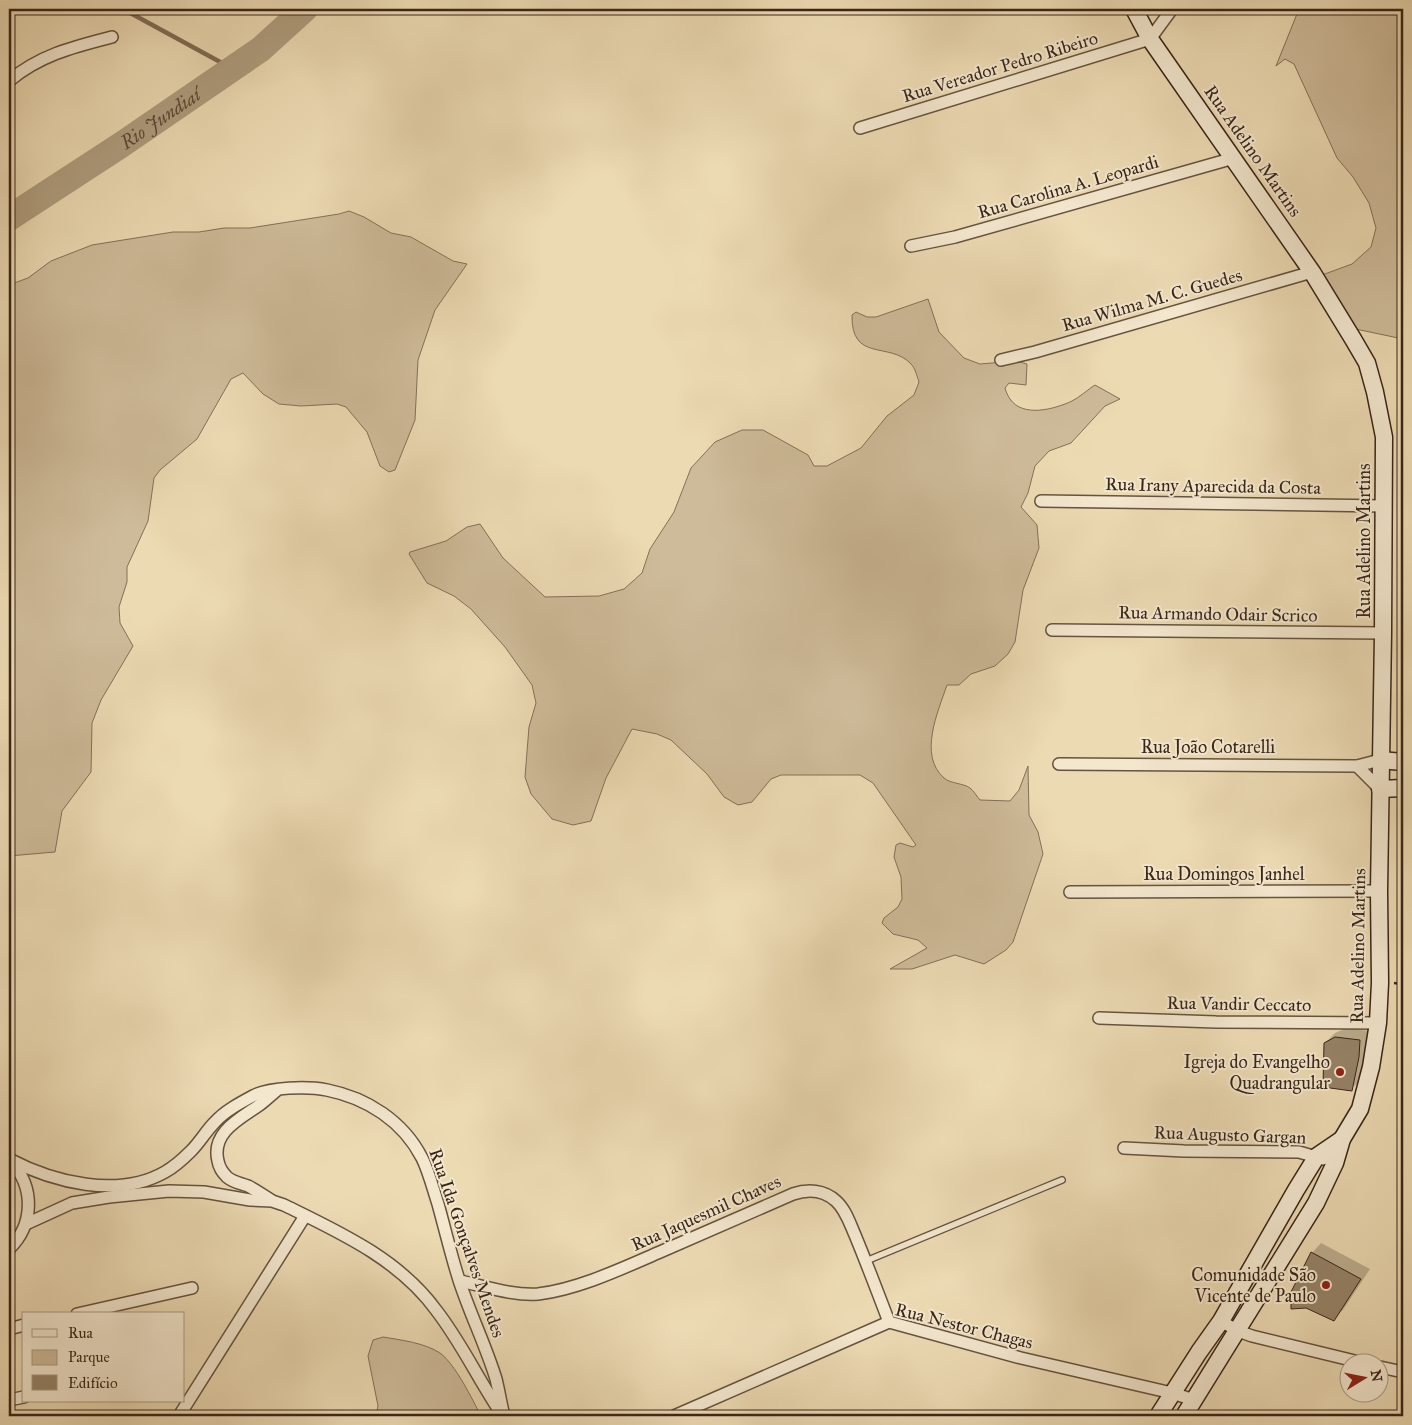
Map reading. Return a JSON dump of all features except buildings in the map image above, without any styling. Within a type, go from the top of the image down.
[{"type":"street","name":"Rua Adelino Martins","points":[[1134,9],[1150,39],[1312,272],[1351,334],[1367,363],[1384,436],[1383,633],[1378,891],[1380,983],[1378,1023],[1371,1067],[1360,1109],[1342,1139],[1334,1163],[1316,1203],[1184,1416]]},
{"type":"street","points":[[1150,39],[1172,9]]},
{"type":"street","points":[[9,81],[25,67],[66,49],[112,37]]},
{"type":"street","name":"Rua Vereador Pedro Ribeiro","points":[[860,128],[1150,39]]},
{"type":"street","name":"Rua Carolina A. Leopardi","points":[[911,246],[955,237],[1234,158]]},
{"type":"street","name":"Rua Wilma M. C. Guedes","points":[[1001,360],[1035,352],[1312,272]]},
{"type":"street","name":"Rua Irany Aparecida da Costa","points":[[1041,501],[1384,506]]},
{"type":"street","name":"Rua Armando Odair Scrico","points":[[1052,630],[1383,633]]},
{"type":"street","points":[[1380,760],[1403,762]]},
{"type":"street","name":"Rua João Cotarelli","points":[[1059,764],[1357,766],[1380,760]]},
{"type":"street","points":[[1357,766],[1380,788],[1403,788]]},
{"type":"street","name":"Rua Domingos Janhel","points":[[1070,892],[1378,891]]},
{"type":"street","name":"Rua Vandir Ceccato","points":[[1099,1018],[1216,1022],[1378,1023]]},
{"type":"street","name":"Rua Ida Gonçalves Mendes","points":[[9,1160],[38,1173],[67,1181],[110,1185],[140,1182],[165,1172],[192,1150],[226,1112],[255,1095],[277,1090],[304,1088],[321,1089],[353,1097],[381,1112],[404,1133],[423,1159],[460,1281],[496,1379],[503,1416]]},
{"type":"street","name":"Rua Ida Gonçalves Mendes","points":[[277,1090],[225,1131],[219,1140],[216,1155],[219,1166],[226,1176],[236,1183],[249,1187],[272,1201],[354,1241],[408,1278],[436,1309],[503,1416]]},
{"type":"street","name":"Rua Adelino Martins","points":[[1158,1416],[1198,1352],[1221,1321],[1317,1156],[1342,1139]]},
{"type":"street","name":"Rua Augusto Gargan","points":[[1124,1148],[1184,1151],[1299,1152],[1317,1156],[1334,1163]]},
{"type":"street","name":"Rua Ida Gonçalves Mendes","points":[[9,1160],[23,1178],[27,1189],[28,1213],[26,1224],[21,1234],[9,1249]]},
{"type":"street","name":"Rua Ida Gonçalves Mendes","points":[[26,1224],[42,1215],[72,1203],[169,1191],[204,1192],[250,1200],[272,1201]]},
{"type":"street","name":"Rua Jaquesmil Chaves","points":[[460,1281],[515,1293],[538,1294],[569,1287],[612,1274],[793,1194],[808,1191],[823,1193],[838,1202],[843,1209],[866,1261],[889,1322]]},
{"type":"street","points":[[179,1416],[305,1216]]},
{"type":"street","points":[[86,1312],[192,1288]]},
{"type":"street","points":[[1221,1321],[1238,1331],[1269,1341],[1340,1358]]},
{"type":"street","name":"Rua Nestor Chagas","points":[[674,1416],[889,1322],[1021,1358],[1172,1393],[1194,1400]]},
{"type":"street","points":[[9,1329],[22,1326]]},
{"type":"street","points":[[1390,1369],[1403,1372]]},
{"type":"street","points":[[9,1400],[22,1397]]},
{"type":"lane","points":[[866,1261],[1062,1180]]},
{"type":"green space","points":[[1299,9],[1403,9],[1403,339],[1346,327],[1322,275],[1352,264],[1371,247],[1376,228],[1369,203],[1353,177],[1337,158],[1294,64],[1285,59],[1276,66]]},
{"type":"green space","points":[[349,211],[364,217],[391,233],[411,237],[453,261],[467,264],[435,310],[418,360],[415,420],[395,470],[389,472],[380,466],[367,432],[346,407],[337,404],[301,406],[279,404],[263,394],[243,373],[231,379],[197,439],[160,470],[154,478],[148,521],[127,567],[127,582],[119,607],[120,623],[133,646],[101,700],[92,723],[91,772],[62,811],[55,852],[9,856],[9,285],[28,278],[51,261],[92,245],[173,232],[250,228]]},
{"type":"green space","points":[[928,299],[939,332],[964,358],[980,364],[1016,361],[1027,364],[1026,385],[1009,383],[1005,388],[1009,398],[1016,405],[1031,410],[1057,407],[1075,399],[1095,385],[1120,399],[1105,406],[1071,443],[1049,451],[1035,466],[1028,493],[1021,507],[1037,525],[1039,548],[1023,590],[1015,642],[1008,654],[995,666],[971,674],[959,685],[947,685],[932,733],[932,758],[936,769],[947,780],[970,788],[980,800],[1010,801],[1019,790],[1028,766],[1029,815],[1038,832],[1043,854],[1013,942],[1006,950],[984,964],[955,955],[912,969],[890,969],[927,948],[918,940],[893,934],[882,923],[884,918],[898,907],[902,899],[901,877],[894,857],[896,845],[900,843],[913,847],[916,845],[873,783],[860,775],[781,775],[771,779],[752,802],[738,805],[724,797],[707,774],[671,740],[657,734],[632,729],[606,778],[591,821],[573,825],[552,819],[531,794],[525,777],[529,727],[536,703],[532,685],[505,647],[471,609],[454,596],[427,583],[409,554],[410,552],[446,541],[467,527],[480,524],[503,558],[545,597],[599,596],[624,589],[642,573],[650,549],[674,512],[691,468],[715,442],[742,430],[763,430],[808,455],[814,466],[827,466],[861,448],[887,416],[914,395],[919,382],[911,364],[902,357],[865,346],[858,340],[853,330],[852,315],[856,312],[867,317],[876,317]]},
{"type":"green space","points":[[383,1337],[420,1344],[440,1353],[458,1374],[481,1416],[376,1416],[378,1406],[368,1356],[373,1340]]},
{"type":"waterway","points":[[123,9],[233,69]]},
{"type":"waterway","name":"Rio Jundiaí","points":[[9,218],[121,145],[261,49],[305,9]]},
{"type":"place","name":"Igreja do Evangelho Quadrangular","points":[[1340,1072]]},
{"type":"place","name":"Comunidade São Vicente de Paulo","points":[[1326,1285]]}]
